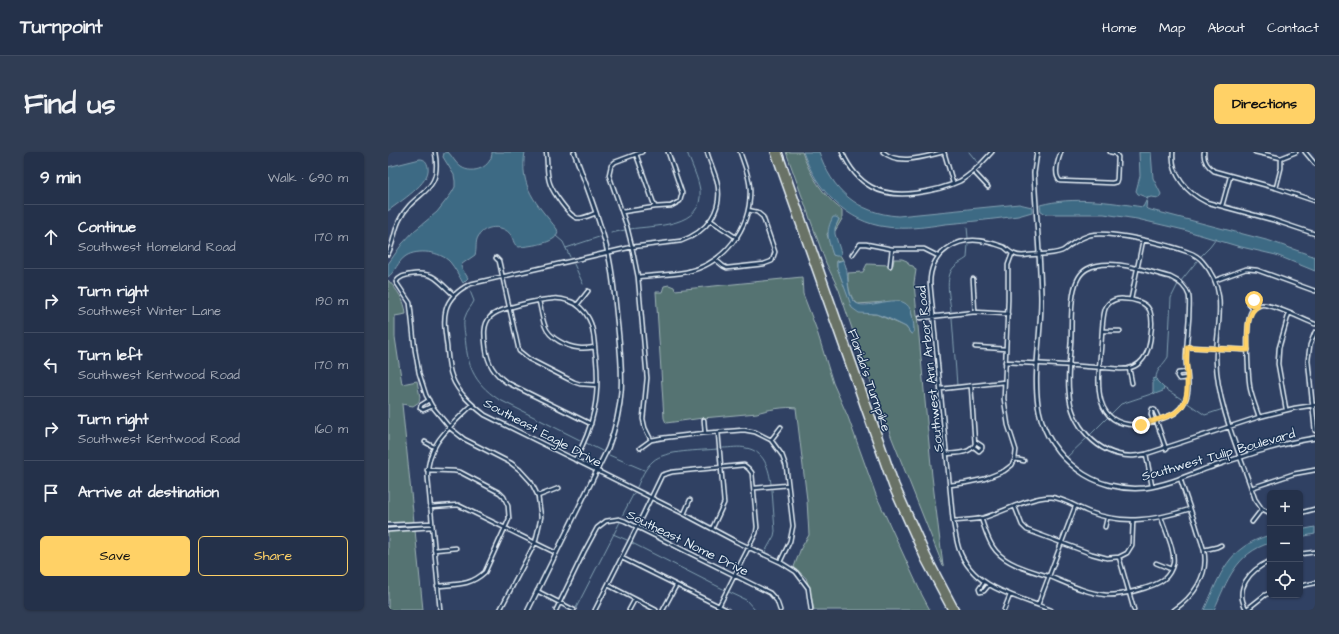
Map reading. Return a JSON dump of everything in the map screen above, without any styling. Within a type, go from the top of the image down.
[{"type":"highway","name":"Florida's Turnpike","points":[[774,152],[892,487],[924,560],[951,610]]},
{"type":"highway","name":"Florida's Turnpike","points":[[779,152],[896,485],[928,557],[956,610]]},
{"type":"street","points":[[388,254],[399,220],[405,210],[426,191],[434,181],[437,164],[435,152]]},
{"type":"street","points":[[546,152],[550,184],[564,206],[577,218],[584,218],[596,213]]},
{"type":"street","points":[[528,610],[608,448],[615,431],[621,402],[622,371],[613,278],[608,253],[596,213],[574,152]]},
{"type":"street","points":[[642,152],[615,162],[611,166],[609,175],[632,247],[638,277],[647,378],[643,419],[645,428],[651,440]]},
{"type":"street","points":[[622,212],[676,204],[680,201],[682,196],[680,186],[668,152]]},
{"type":"street","points":[[707,152],[717,181],[718,190],[717,208],[710,220],[737,238]]},
{"type":"street","points":[[638,277],[687,272],[716,260],[737,238],[746,219],[750,186],[740,152]]},
{"type":"street","points":[[842,152],[847,163],[857,177],[867,185],[878,191],[890,194],[905,195],[929,192],[960,180],[974,171],[992,152]]},
{"type":"street","points":[[883,152],[894,158],[908,159],[944,152],[953,183]]},
{"type":"street","name":"Southwest Tulip Boulevard","points":[[1037,152],[1034,172],[1041,298],[1036,394],[1039,414],[1048,436],[1064,459],[1082,473],[1106,484],[1134,488],[1152,486],[1262,450],[1315,438]]},
{"type":"street","points":[[1061,152],[1057,168],[1057,178],[1060,181],[1112,183],[1116,182],[1118,179],[1118,157],[1115,153],[1110,152]]},
{"type":"street","points":[[1173,152],[1174,166],[1178,178],[1197,198],[1315,234]]},
{"type":"street","points":[[1204,152],[1204,157],[1208,166],[1214,171],[1230,177],[1276,188],[1315,201]]},
{"type":"street","points":[[1255,152],[1280,158],[1296,152]]},
{"type":"street","points":[[1305,152],[1315,164]]},
{"type":"street","points":[[636,154],[655,207]]},
{"type":"street","points":[[1276,188],[1281,168],[1280,158]]},
{"type":"street","points":[[974,171],[988,187]]},
{"type":"street","points":[[1222,206],[1230,177]]},
{"type":"street","points":[[716,260],[726,268],[770,263],[774,259],[775,252],[763,217],[758,212],[748,210]]},
{"type":"street","name":"Southeast Eagle Drive","points":[[710,220],[704,229],[681,241],[632,247],[470,284],[462,288],[454,295],[446,307],[444,319],[449,365],[452,377],[459,390],[472,405],[486,416],[780,562],[796,572],[808,588],[811,610]]},
{"type":"street","points":[[852,255],[860,244],[866,244],[892,249],[924,249],[938,256],[954,244],[978,240],[1003,247],[1012,254],[1025,256],[1063,251],[1080,239],[1092,234],[1116,235],[1143,240],[1180,249],[1197,256],[1216,280],[1219,297],[1220,312],[1216,361],[1221,395],[1230,427],[1255,499],[1262,509],[1267,512]]},
{"type":"street","points":[[1132,299],[1143,240]]},
{"type":"street","points":[[890,266],[892,249]]},
{"type":"street","points":[[950,485],[965,484],[984,479],[1004,471],[1012,465],[1015,459],[1016,450],[1005,410],[1004,382],[1008,314],[1008,265],[1012,254]]},
{"type":"street","name":"Southwest Ann Arbor Road","points":[[938,256],[932,268],[930,278],[953,522],[959,549],[965,562],[984,582],[1010,595],[1051,610]]},
{"type":"street","points":[[496,258],[499,261],[516,341],[520,351],[529,360],[574,382],[580,384],[597,385]]},
{"type":"street","points":[[1005,362],[1070,365],[1100,367],[1123,369],[1129,368],[1139,363],[1148,351],[1152,326],[1150,312],[1146,306],[1132,299],[1116,299],[1109,303],[1105,308],[1102,331],[1100,367],[1099,396],[1104,408],[1114,419],[1136,426],[1176,412],[1183,404],[1188,393],[1187,347],[1189,296],[1185,288],[1178,281],[1170,277],[1110,264],[1099,265],[1087,269],[1080,274],[1073,292],[1070,365],[1068,392],[1071,408],[1076,422],[1086,435],[1095,443],[1106,450],[1117,454],[1131,456],[1146,454],[1166,449],[1286,409],[1314,406]]},
{"type":"street","points":[[1216,280],[1246,269],[1257,270],[1315,291]]},
{"type":"street","points":[[454,295],[434,277],[428,275],[401,276],[396,282],[410,303],[419,373],[432,406],[450,428],[464,438],[511,463],[520,470],[531,482],[538,496],[541,517],[535,543],[500,610]]},
{"type":"street","points":[[973,279],[975,312]]},
{"type":"street","points":[[578,305],[588,291]]},
{"type":"street","points":[[575,460],[584,444],[591,424],[596,406],[597,371],[591,323],[578,305],[561,299],[540,301],[499,311],[493,314],[485,328],[487,356],[491,368],[497,375],[506,382],[591,424]]},
{"type":"street","points":[[1253,309],[1249,304],[1250,299],[1254,300],[1258,306]]},
{"type":"street","points":[[540,301],[545,326],[554,338],[580,349],[594,348]]},
{"type":"street","points":[[1259,417],[1250,388],[1248,350],[1250,316],[1253,309],[1258,306],[1267,305],[1315,324]]},
{"type":"street","points":[[920,318],[975,312],[1008,314]]},
{"type":"street","points":[[1286,409],[1278,364],[1279,348],[1289,313]]},
{"type":"street","points":[[1102,331],[1120,331]]},
{"type":"street","points":[[1315,332],[1308,354],[1309,375],[1314,406],[1315,431]]},
{"type":"street","points":[[975,347],[1006,349]]},
{"type":"street","points":[[1187,347],[1248,350]]},
{"type":"street","points":[[1129,368],[1132,383]]},
{"type":"street","points":[[1187,372],[1178,373],[1177,376],[1179,378],[1187,378]]},
{"type":"street","points":[[1309,375],[1315,375]]},
{"type":"street","points":[[941,389],[1004,382]]},
{"type":"street","points":[[947,454],[965,452],[974,447],[976,442],[971,386]]},
{"type":"street","points":[[429,400],[421,405],[420,408],[423,410],[432,406]]},
{"type":"street","points":[[440,610],[427,470],[428,460],[434,447],[472,405]]},
{"type":"street","points":[[704,420],[705,433]]},
{"type":"street","points":[[1156,420],[1166,449]]},
{"type":"street","points":[[771,440],[781,427]]},
{"type":"street","points":[[640,448],[651,440],[674,436],[744,430],[755,432],[771,440],[782,456],[786,466],[794,526],[790,541],[780,562]]},
{"type":"street","points":[[712,529],[724,503],[718,432]]},
{"type":"street","points":[[425,442],[434,447]]},
{"type":"street","points":[[974,447],[979,451],[982,448],[982,446],[976,442]]},
{"type":"street","points":[[1146,454],[1152,486]]},
{"type":"street","points":[[1015,459],[1024,461]]},
{"type":"street","points":[[595,610],[622,558],[662,474],[721,467],[744,466],[750,469],[752,473],[757,527],[718,606]]},
{"type":"street","points":[[427,470],[460,472],[500,493],[504,497],[508,506],[509,518],[506,528],[485,572],[478,579],[470,582],[437,586]]},
{"type":"street","points":[[1252,488],[1293,474],[1315,470]]},
{"type":"street","points":[[1174,610],[1184,603],[1197,587],[1204,570],[1205,562],[1204,550],[1180,478]]},
{"type":"street","points":[[754,488],[788,484]]},
{"type":"street","points":[[538,496],[559,488]]},
{"type":"street","points":[[953,522],[981,518],[1034,500],[1048,497],[1059,498],[1075,507],[1107,518],[1133,521],[1161,517],[1190,509]]},
{"type":"street","points":[[684,514],[690,500]]},
{"type":"street","points":[[430,507],[458,505],[556,553]]},
{"type":"street","points":[[1015,507],[1022,525],[1027,530],[1107,558],[1127,553],[1132,545],[1133,521]]},
{"type":"street","points":[[1038,605],[1075,507]]},
{"type":"street","points":[[1252,522],[1262,509]]},
{"type":"street","points":[[1303,512],[1315,509]]},
{"type":"street","points":[[981,518],[987,536],[996,551],[1005,559],[1097,594],[1114,595],[1157,584],[1165,579],[1171,569],[1174,557],[1161,517]]},
{"type":"street","points":[[1105,527],[1107,518]]},
{"type":"street","name":"Southeast Nome Drive","points":[[556,610],[597,528],[606,521],[619,519],[770,593],[778,601],[780,610]]},
{"type":"street","points":[[388,526],[432,525]]},
{"type":"street","points":[[388,530],[432,525]]},
{"type":"street","points":[[1204,550],[1221,545]]},
{"type":"street","points":[[434,550],[456,548]]},
{"type":"street","points":[[1303,554],[1315,552]]},
{"type":"street","points":[[1119,556],[1134,610]]},
{"type":"street","points":[[622,558],[727,610]]},
{"type":"street","points":[[1267,594],[1247,610],[1242,597],[1244,584],[1250,573],[1259,566],[1268,562]]},
{"type":"street","points":[[1156,563],[1171,569]]},
{"type":"street","name":"Southwest Ann Arbor Road","points":[[984,582],[979,589],[980,592],[984,591],[989,585]]},
{"type":"street","points":[[1303,585],[1315,583]]},
{"type":"street","points":[[608,585],[656,610]]},
{"type":"street","points":[[663,610],[676,586]]},
{"type":"street","points":[[537,591],[574,610]]},
{"type":"street","points":[[1004,610],[1010,595]]},
{"type":"street","points":[[629,610],[635,600]]},
{"type":"green space","points":[[786,152],[802,152],[818,184],[829,198],[842,210],[842,219],[835,231],[839,219],[827,234],[833,255],[840,255],[843,260],[837,261],[837,267],[852,306],[902,325],[906,327],[911,334],[914,330],[911,310],[900,301],[858,304],[850,294],[848,273],[863,272],[867,264],[889,265],[891,268],[894,259],[902,259],[907,261],[909,265],[913,266],[916,270],[914,283],[932,476],[943,566],[883,416],[875,389],[869,379],[839,290],[826,263]]},
{"type":"green space","points":[[802,277],[803,294],[816,328],[833,383],[848,417],[876,495],[930,610],[814,610],[806,578],[794,567],[801,548],[809,535],[807,500],[796,408],[782,408],[757,413],[666,423],[664,418],[656,292],[662,292],[664,286],[669,285],[674,287],[675,290]]},
{"type":"green space","points":[[388,280],[402,300],[406,314],[395,316],[395,337],[402,384],[417,381],[420,397],[419,402],[413,406],[402,404],[414,522],[388,524]]},
{"type":"green space","points":[[415,530],[423,610],[388,610],[388,531]]},
{"type":"water","points":[[448,152],[461,167],[476,170],[489,162],[492,152],[525,152],[524,164],[527,185],[542,211],[557,229],[558,234],[555,238],[544,243],[519,247],[515,244],[508,231],[494,227],[485,230],[477,239],[475,255],[462,264],[461,267],[468,278],[463,283],[455,269],[446,258],[435,253],[428,252],[416,252],[406,256],[388,277],[388,264],[402,244],[414,231],[437,212],[455,187],[454,175],[443,157],[444,153]]},
{"type":"water","points":[[803,152],[819,152],[824,166],[831,178],[848,197],[870,210],[883,214],[898,216],[1019,204],[1032,207],[1032,212],[1018,216],[916,228],[894,228],[872,224],[859,219],[835,202],[816,179]]},
{"type":"water","points":[[1139,152],[1151,152],[1153,178],[1161,194],[1159,198],[1148,198],[1138,194],[1136,191],[1140,176]]},
{"type":"water","points":[[420,159],[426,161],[428,167],[428,173],[425,179],[420,186],[388,211],[388,167]]},
{"type":"water","points":[[1147,199],[1147,209],[1270,241],[1313,256],[1315,257],[1315,271],[1276,255],[1237,246],[1184,230],[1137,219],[1104,214],[1046,214],[1041,211],[1040,205],[1053,202],[1079,200],[1143,207]]},
{"type":"water","points":[[833,217],[839,219],[835,228],[835,234],[841,253],[840,256],[833,255],[828,236],[830,222]]},
{"type":"water","points":[[843,260],[847,271],[852,299],[856,303],[862,305],[896,301],[903,302],[909,307],[912,315],[914,327],[913,333],[911,334],[906,327],[890,319],[876,314],[859,313],[852,308],[837,267],[837,262]]},
{"type":"water","points":[[1156,378],[1164,388],[1163,391],[1155,394],[1153,392],[1153,379]]},
{"type":"water","points":[[1315,527],[1315,534],[1303,536],[1303,529]]},
{"type":"water","points":[[1267,536],[1267,544],[1249,554],[1234,569],[1214,610],[1204,610],[1215,585],[1227,564],[1244,547]]},
{"type":"waterway","points":[[630,229],[676,222],[686,218],[694,212],[699,202],[700,190],[687,152]]},
{"type":"waterway","points":[[969,152],[978,163]]},
{"type":"waterway","points":[[967,227],[968,238]]},
{"type":"waterway","points":[[611,233],[625,230]]},
{"type":"waterway","points":[[556,236],[563,242],[570,257]]},
{"type":"waterway","points":[[566,248],[599,237]]},
{"type":"waterway","points":[[1201,256],[1216,239]]},
{"type":"waterway","points":[[951,311],[948,288],[949,277],[954,267],[967,258],[968,244]]},
{"type":"waterway","points":[[1181,281],[1197,261]]},
{"type":"waterway","points":[[574,264],[583,284]]},
{"type":"waterway","points":[[1156,378],[1156,375],[1168,357],[1171,298],[1178,284]]},
{"type":"waterway","points":[[470,291],[474,301],[466,315],[464,328],[467,355],[477,379],[489,393],[498,399],[580,440]]},
{"type":"waterway","points":[[952,318],[957,385]]},
{"type":"waterway","points":[[1164,388],[1183,400]]},
{"type":"waterway","points":[[1111,414],[1121,404],[1154,393]]},
{"type":"waterway","points":[[1186,402],[1205,415],[1223,409]]},
{"type":"waterway","points":[[1090,435],[1108,417]]},
{"type":"waterway","points":[[1066,458],[1087,438]]},
{"type":"waterway","points":[[586,443],[602,451]]},
{"type":"waterway","points":[[723,448],[743,447],[757,453],[761,456],[767,466],[771,484]]},
{"type":"waterway","points":[[637,487],[648,467],[658,457],[674,453],[717,449]]},
{"type":"waterway","points":[[609,455],[644,470]]},
{"type":"waterway","points":[[765,552],[774,536],[775,531],[772,490]]},
{"type":"waterway","points":[[622,516],[634,493]]},
{"type":"waterway","points":[[576,608],[620,522]]},
{"type":"waterway","points":[[613,534],[627,540]]},
{"type":"waterway","points":[[632,543],[723,589]]},
{"type":"waterway","points":[[729,592],[746,600],[755,610]]},
{"type":"route","points":[[1141,425],[1171,415],[1183,404],[1188,393],[1186,361],[1187,347],[1248,350],[1250,316],[1253,309],[1258,306],[1254,300]]}]
